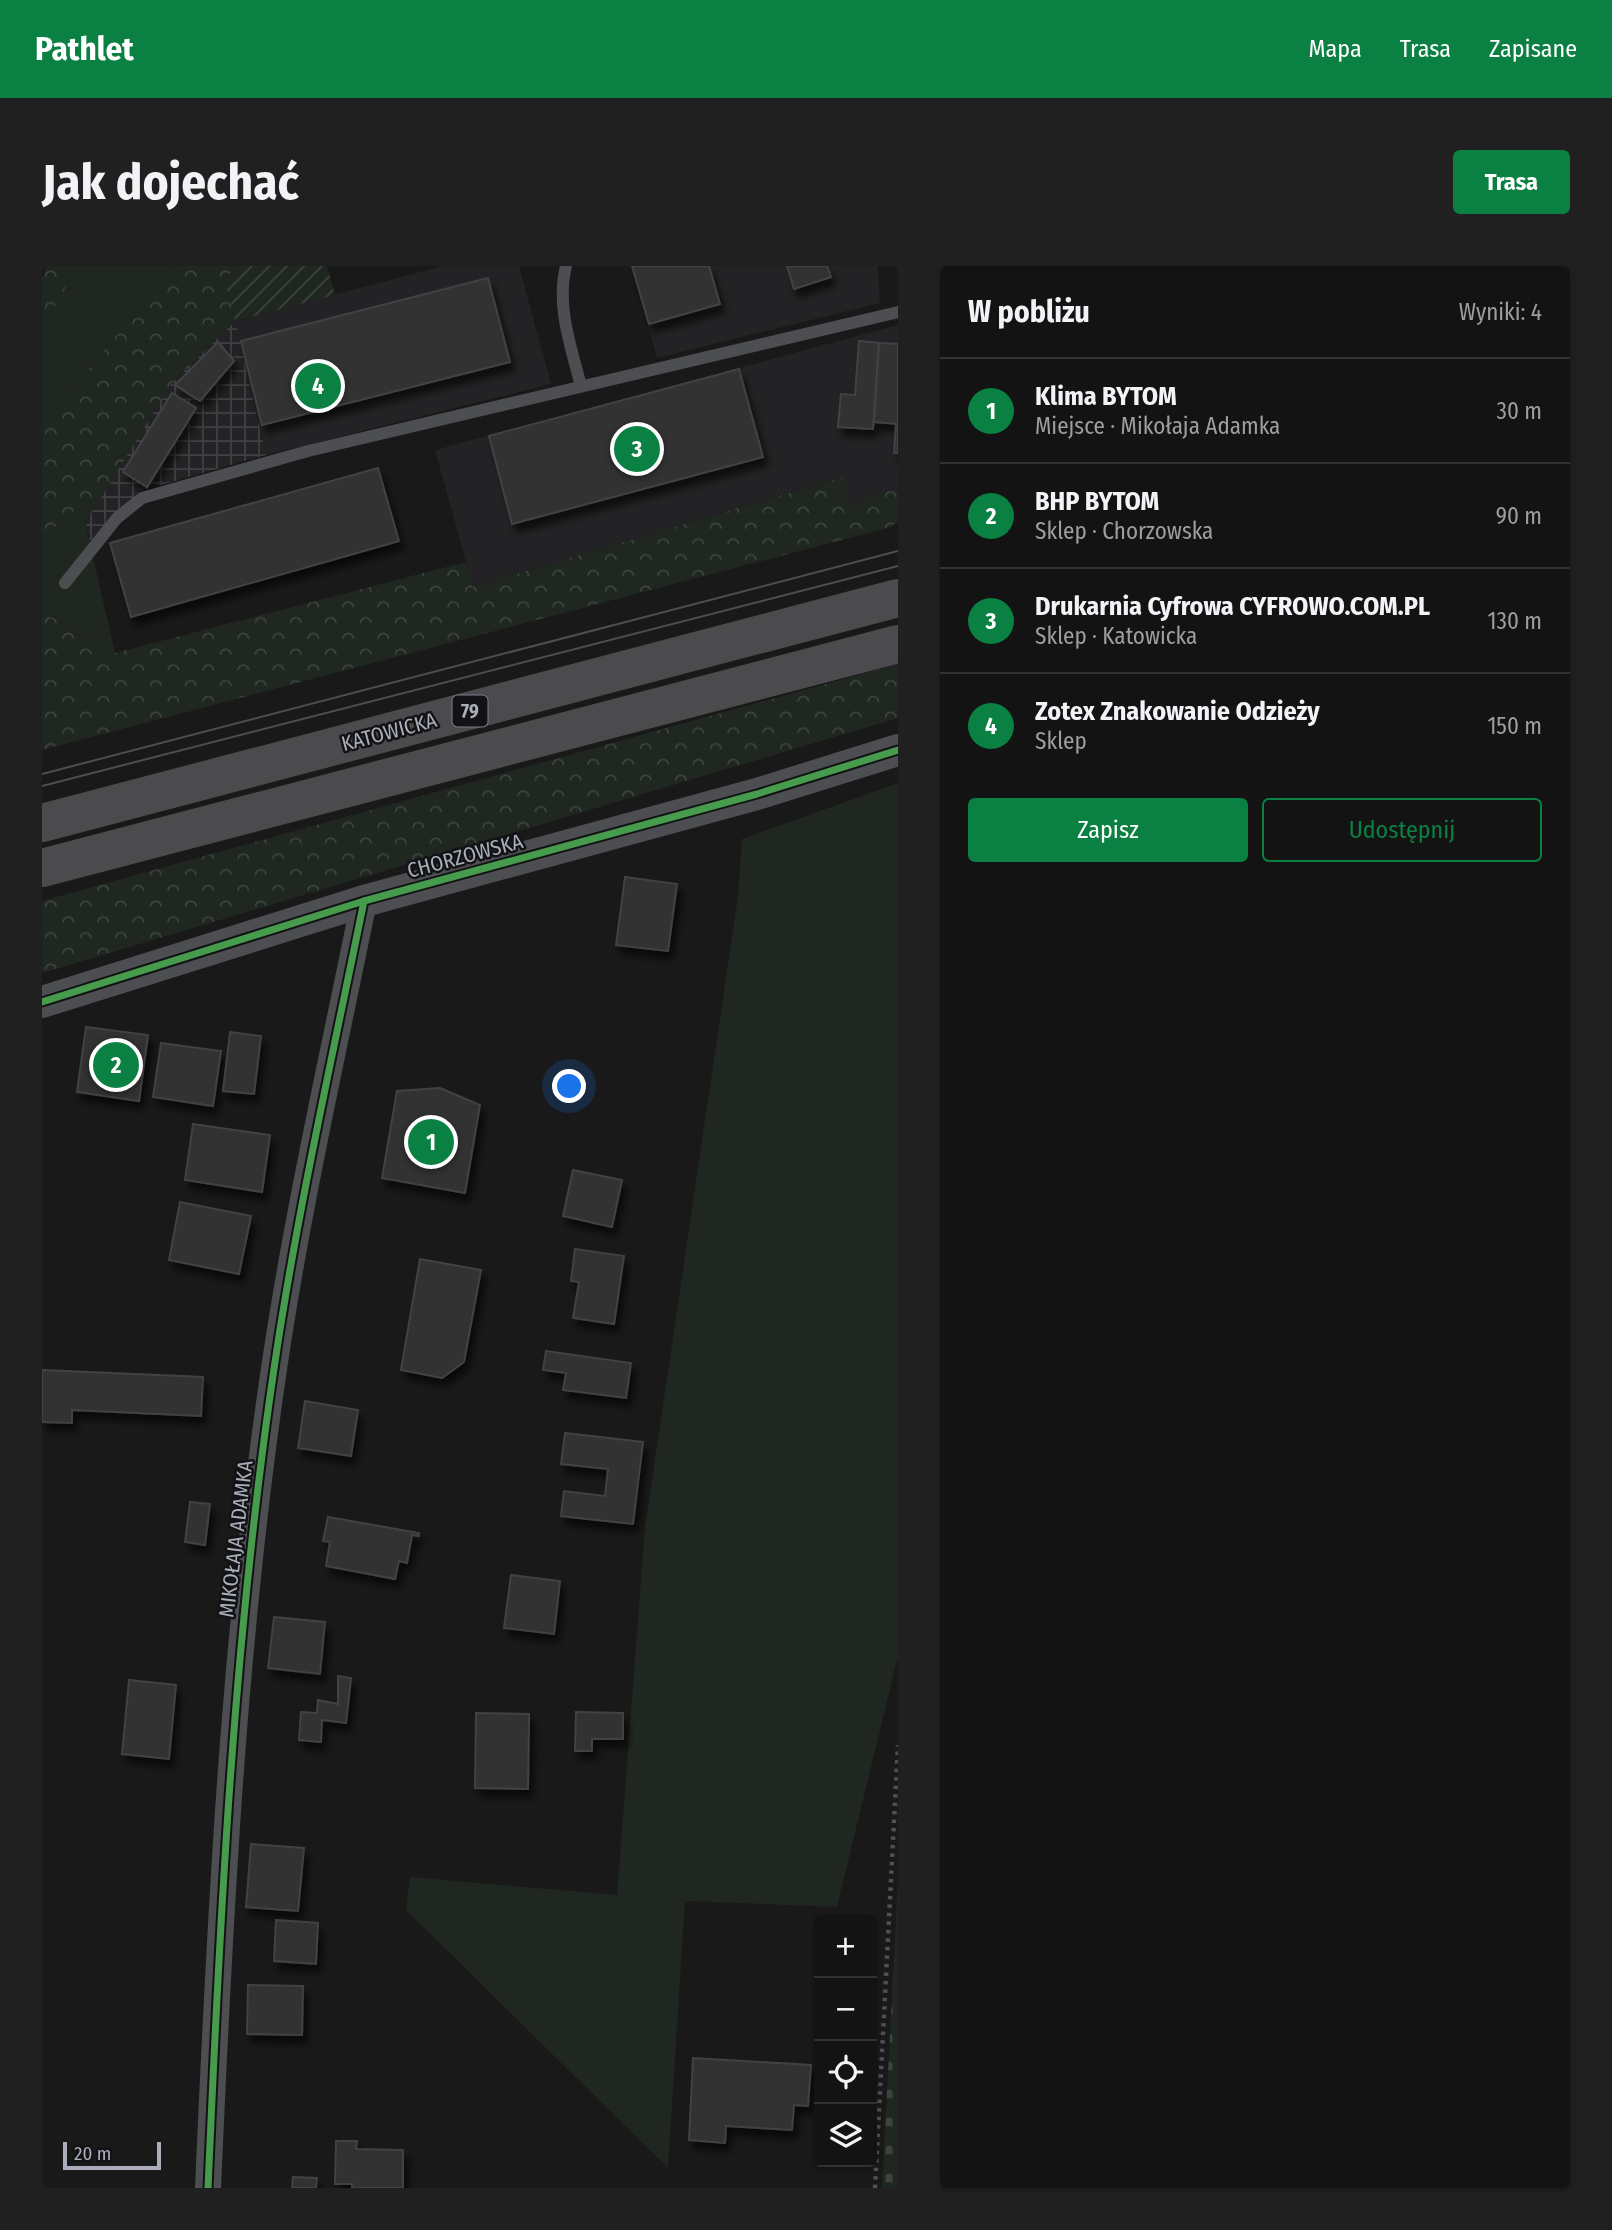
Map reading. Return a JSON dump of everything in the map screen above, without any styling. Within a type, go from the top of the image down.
[{"type":"main road","name":"KATOWICKA","points":[[42,823],[898,598]]},
{"type":"main road","name":"79","points":[[42,867],[898,645]]},
{"type":"street","name":"CHORZOWSKA","points":[[42,1002],[364,901],[744,798],[898,750]]},
{"type":"street","name":"MIKOŁAJA ADAMKA","points":[[208,2188],[217,1973],[248,1575],[277,1348],[364,901]]},
{"type":"lane","points":[[566,266],[562,295],[563,313],[581,386]]},
{"type":"lane","points":[[65,583],[117,518],[142,498],[308,451],[898,312]]},
{"type":"path","points":[[875,2188],[898,1745]]},
{"type":"shaded area","points":[[443,266],[519,266],[551,384],[266,455],[235,321]]},
{"type":"shaded area","points":[[632,266],[878,266],[880,303],[657,358]]},
{"type":"shaded area","points":[[235,321],[266,455],[140,491],[90,541],[85,522],[171,384]]},
{"type":"shaded area","points":[[898,325],[898,488],[847,505],[841,477],[473,587],[435,450]]},
{"type":"green space","points":[[47,266],[78,266],[42,328],[42,278]]},
{"type":"green space","points":[[78,266],[171,266],[42,427],[42,328]]},
{"type":"green space","points":[[171,266],[237,266],[224,280],[235,321],[171,384],[101,498],[66,515],[42,541],[42,427]]},
{"type":"green space","points":[[237,266],[327,266],[335,295],[235,321],[224,280]]},
{"type":"green space","points":[[842,477],[847,505],[898,488],[898,521],[891,527],[42,750],[42,614],[63,623],[94,645],[115,653],[466,562],[473,587]]},
{"type":"green space","points":[[101,498],[85,522],[115,653],[93,644],[62,622],[42,614],[42,541],[66,515]]},
{"type":"green space","points":[[898,664],[898,718],[42,973],[42,901]]},
{"type":"green space","points":[[898,783],[898,1656],[837,1907],[685,1901],[668,2168],[406,1910],[410,1877],[617,1895],[645,1528],[738,896],[742,839]]},
{"type":"green space","points":[[898,1880],[898,2188],[882,2188]]},
{"type":"building","points":[[632,266],[709,266],[720,304],[649,324]]},
{"type":"building","points":[[787,266],[827,266],[831,277],[794,289]]},
{"type":"building","points":[[488,278],[510,362],[262,425],[241,341]]},
{"type":"building","points":[[859,341],[879,343],[873,429],[838,427],[841,394],[855,395]]},
{"type":"building","points":[[218,342],[234,361],[200,401],[175,385]]},
{"type":"building","points":[[879,343],[898,344],[898,424],[874,422]]},
{"type":"building","points":[[739,369],[763,457],[512,524],[489,436]]},
{"type":"building","points":[[172,393],[196,408],[147,487],[123,472]]},
{"type":"building","points":[[896,424],[898,453],[894,453]]},
{"type":"building","points":[[378,468],[399,541],[131,617],[110,543]]},
{"type":"building","points":[[625,877],[677,884],[668,951],[616,945]]},
{"type":"building","points":[[86,1027],[148,1035],[139,1101],[77,1092]]},
{"type":"building","points":[[230,1032],[261,1036],[254,1094],[223,1091]]},
{"type":"building","points":[[161,1043],[221,1051],[213,1106],[153,1097]]},
{"type":"building","points":[[440,1088],[480,1105],[465,1193],[382,1178],[397,1091]]},
{"type":"building","points":[[193,1124],[270,1135],[262,1192],[185,1180]]},
{"type":"building","points":[[573,1170],[622,1180],[612,1227],[563,1216]]},
{"type":"building","points":[[180,1202],[251,1216],[239,1274],[169,1260]]},
{"type":"building","points":[[575,1249],[624,1256],[614,1324],[573,1318],[579,1282],[571,1281]]},
{"type":"building","points":[[420,1259],[481,1270],[464,1362],[442,1378],[401,1370]]},
{"type":"building","points":[[546,1351],[631,1363],[626,1398],[563,1390],[566,1373],[543,1370]]},
{"type":"building","points":[[42,1370],[203,1377],[201,1416],[72,1410],[72,1423],[42,1422]]},
{"type":"building","points":[[305,1401],[358,1410],[351,1456],[298,1448]]},
{"type":"building","points":[[565,1433],[643,1442],[633,1524],[561,1516],[564,1491],[605,1496],[608,1469],[561,1464]]},
{"type":"building","points":[[190,1502],[210,1504],[205,1545],[185,1542]]},
{"type":"building","points":[[328,1517],[419,1533],[419,1536],[412,1535],[407,1563],[399,1561],[395,1579],[326,1566],[330,1542],[323,1541]]},
{"type":"building","points":[[511,1575],[560,1581],[554,1634],[504,1628]]},
{"type":"building","points":[[274,1617],[325,1622],[320,1674],[268,1668]]},
{"type":"building","points":[[338,1676],[351,1678],[346,1723],[322,1720],[321,1742],[299,1740],[301,1712],[317,1713],[318,1700],[338,1704]]},
{"type":"building","points":[[129,1680],[176,1685],[169,1759],[122,1754]]},
{"type":"building","points":[[576,1712],[623,1713],[623,1739],[592,1739],[592,1751],[575,1751]]},
{"type":"building","points":[[476,1713],[529,1714],[528,1789],[475,1788]]},
{"type":"building","points":[[251,1844],[304,1848],[298,1911],[246,1907]]},
{"type":"building","points":[[276,1920],[318,1923],[316,1964],[274,1961]]},
{"type":"building","points":[[248,1985],[303,1986],[302,2035],[247,2034]]},
{"type":"building","points":[[693,2058],[811,2065],[808,2106],[794,2105],[792,2130],[726,2126],[725,2143],[689,2140]]},
{"type":"building","points":[[336,2141],[357,2141],[356,2149],[403,2150],[403,2188],[352,2188],[352,2184],[335,2184]]},
{"type":"building","points":[[293,2177],[317,2178],[316,2188],[292,2188]]},
{"type":"tram line","points":[[42,774],[898,551]]},
{"type":"tram line","points":[[42,786],[898,566]]},
{"type":"cycle path","points":[[42,1002],[364,901],[757,794],[898,750]]},
{"type":"cycle path","points":[[208,2188],[231,1774],[261,1465],[294,1247],[364,901]]},
{"type":"place","name":"Zotex Znakowanie Odzieży","points":[[318,386]]},
{"type":"place","name":"Drukarnia Cyfrowa CYFROWO.COM.PL","points":[[637,449]]},
{"type":"place","name":"BHP BYTOM","points":[[116,1065]]},
{"type":"place","name":"Klima BYTOM","points":[[431,1142]]}]
